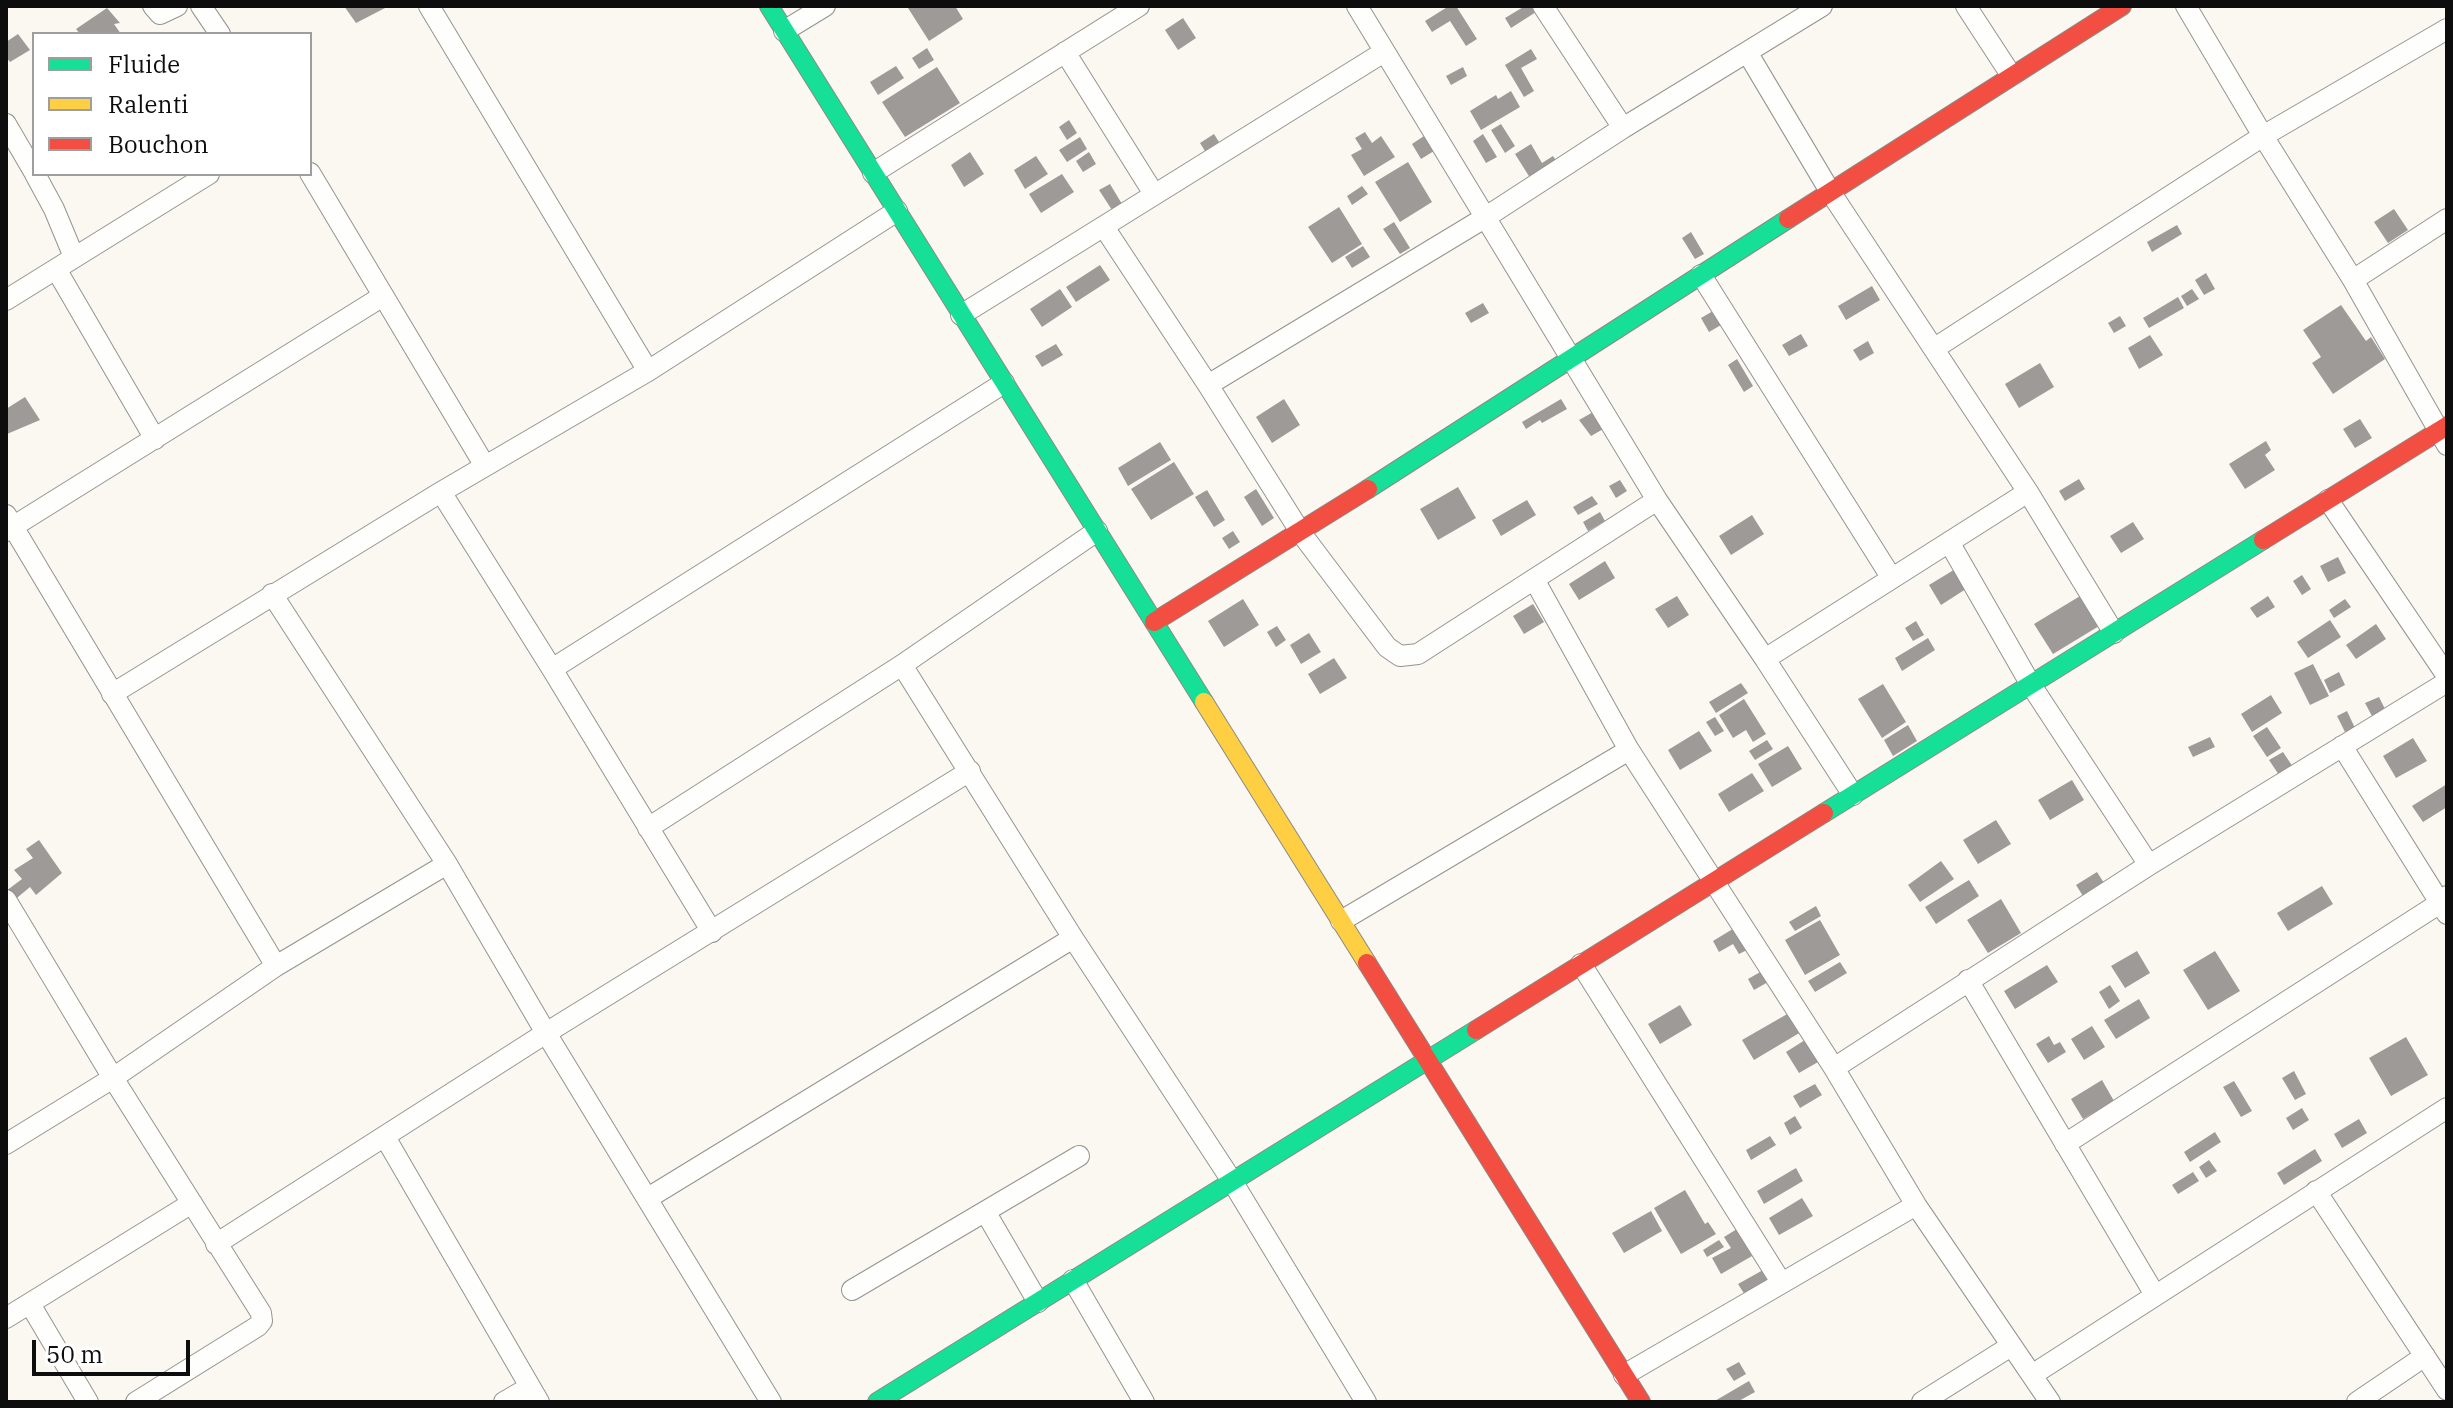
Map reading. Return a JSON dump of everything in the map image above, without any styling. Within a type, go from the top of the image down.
[{"type":"street","points":[[153,6],[160,14],[177,6]]},
{"type":"street","points":[[201,6],[219,32]]},
{"type":"street","points":[[429,6],[648,371]]},
{"type":"street","points":[[769,6],[1641,1402]]},
{"type":"street","points":[[784,31],[825,6]]},
{"type":"street","points":[[873,173],[1139,6]]},
{"type":"street","points":[[1357,6],[1657,500],[1853,795]]},
{"type":"street","points":[[1543,6],[1623,128]]},
{"type":"street","points":[[1208,385],[1486,217],[1623,128],[1822,6]]},
{"type":"street","points":[[1966,6],[2011,75]]},
{"type":"street","points":[[1154,622],[1301,533],[1569,358],[2122,6]]},
{"type":"street","points":[[877,1402],[2328,500],[2444,434],[2186,6]]},
{"type":"street","points":[[1935,348],[2263,136],[2447,29]]},
{"type":"street","points":[[1065,52],[1154,194]]},
{"type":"street","points":[[961,315],[1384,52]]},
{"type":"street","points":[[1747,52],[1831,193],[2028,492],[2114,633]]},
{"type":"street","points":[[6,124],[32,170]]},
{"type":"street","points":[[36,176],[54,209],[74,257]]},
{"type":"street","points":[[6,300],[206,176]]},
{"type":"street","points":[[312,176],[485,466]]},
{"type":"street","points":[[112,694],[441,492],[648,371],[897,211]]},
{"type":"street","points":[[2353,280],[2447,219]]},
{"type":"street","points":[[1104,227],[1301,533],[1387,647],[1400,656],[1418,654],[1657,500]]},
{"type":"street","points":[[56,269],[155,439]]},
{"type":"street","points":[[1701,275],[1891,577]]},
{"type":"street","points":[[276,966],[8,524],[155,439],[383,296]]},
{"type":"street","points":[[552,669],[1004,383]]},
{"type":"street","points":[[441,492],[712,932]]},
{"type":"street","points":[[1765,659],[2028,492]]},
{"type":"street","points":[[1834,1068],[2149,865],[2447,679],[2328,500]]},
{"type":"street","points":[[648,828],[902,665],[1097,531]]},
{"type":"street","points":[[1949,542],[2031,685],[2149,865]]},
{"type":"street","points":[[1535,581],[1629,750],[1834,1068],[1916,1205],[2050,1402]]},
{"type":"street","points":[[272,594],[447,864],[771,1402]]},
{"type":"street","points":[[902,665],[1073,938],[1232,1181],[1366,1402]]},
{"type":"street","points":[[2065,1144],[2445,904],[2342,746]]},
{"type":"street","points":[[1341,921],[1629,750]]},
{"type":"street","points":[[216,1244],[546,1033],[970,771]]},
{"type":"street","points":[[6,1144],[113,1078],[276,966],[447,864]]},
{"type":"street","points":[[6,900],[113,1078],[261,1313],[262,1321],[258,1326],[136,1402]]},
{"type":"street","points":[[648,1198],[1073,938]]},
{"type":"street","points":[[1581,964],[1781,1282]]},
{"type":"street","points":[[1968,980],[2155,1295]]},
{"type":"street","points":[[2032,1375],[2447,1108]]},
{"type":"street","points":[[385,1137],[534,1394],[504,1402]]},
{"type":"street","points":[[852,1290],[1079,1156]]},
{"type":"street","points":[[2316,1191],[2447,1390]]},
{"type":"street","points":[[6,1318],[192,1203]]},
{"type":"street","points":[[1624,1375],[1916,1205]]},
{"type":"street","points":[[986,1213],[1038,1302]]},
{"type":"street","points":[[1073,1280],[1144,1402]]},
{"type":"street","points":[[30,1304],[88,1402]]},
{"type":"street","points":[[1922,1402],[2011,1346]]},
{"type":"street","points":[[2357,1402],[2425,1356]]},
{"type":"building","points":[[344,6],[389,6],[356,23]]},
{"type":"building","points":[[955,6],[963,19],[929,41],[908,8]]},
{"type":"building","points":[[1449,6],[1456,6],[1477,39],[1466,46],[1450,21],[1432,32],[1425,21]]},
{"type":"building","points":[[1525,6],[1532,6],[1536,12],[1511,28],[1505,18]]},
{"type":"building","points":[[107,8],[120,23],[114,24],[120,32],[78,32],[76,29]]},
{"type":"building","points":[[1183,18],[1196,38],[1178,50],[1165,30]]},
{"type":"building","points":[[18,34],[30,50],[10,62],[6,57],[6,42]]},
{"type":"building","points":[[927,48],[934,60],[919,69],[912,58]]},
{"type":"building","points":[[1531,49],[1537,59],[1521,68],[1534,91],[1524,97],[1505,65]]},
{"type":"building","points":[[896,66],[904,78],[878,95],[870,82]]},
{"type":"building","points":[[937,67],[960,103],[905,137],[882,102]]},
{"type":"building","points":[[1463,67],[1467,76],[1451,85],[1446,76]]},
{"type":"building","points":[[1511,91],[1520,107],[1481,130],[1470,111],[1496,95],[1498,99]]},
{"type":"building","points":[[1069,120],[1077,133],[1067,140],[1059,127]]},
{"type":"building","points":[[1501,124],[1515,146],[1505,153],[1491,130]]},
{"type":"building","points":[[1365,132],[1372,143],[1381,136],[1395,157],[1364,176],[1351,155],[1362,149],[1355,138]]},
{"type":"building","points":[[1214,134],[1219,142],[1205,151],[1200,143]]},
{"type":"building","points":[[1483,134],[1497,157],[1486,163],[1473,141]]},
{"type":"building","points":[[1424,136],[1434,151],[1421,159],[1412,144]]},
{"type":"building","points":[[1080,137],[1087,149],[1067,162],[1059,150]]},
{"type":"building","points":[[1531,144],[1542,163],[1553,156],[1559,165],[1532,181],[1515,154]]},
{"type":"building","points":[[970,152],[984,174],[964,187],[951,165]]},
{"type":"building","points":[[1089,152],[1096,164],[1083,172],[1076,161]]},
{"type":"building","points":[[1036,156],[1048,174],[1025,189],[1014,170]]},
{"type":"building","points":[[1408,162],[1432,202],[1400,222],[1375,182]]},
{"type":"building","points":[[1062,174],[1074,192],[1041,213],[1029,194]]},
{"type":"building","points":[[1110,184],[1122,204],[1112,210],[1099,190]]},
{"type":"building","points":[[1362,186],[1368,194],[1352,205],[1347,196]]},
{"type":"building","points":[[1339,207],[1362,244],[1332,263],[1308,227]]},
{"type":"building","points":[[2394,209],[2408,230],[2388,243],[2374,222]]},
{"type":"building","points":[[1394,222],[1410,248],[1400,254],[1383,229]]},
{"type":"building","points":[[2177,225],[2182,234],[2152,252],[2147,242]]},
{"type":"building","points":[[1691,232],[1704,254],[1695,259],[1682,238]]},
{"type":"building","points":[[1363,246],[1370,257],[1352,268],[1345,257]]},
{"type":"building","points":[[1100,265],[1110,280],[1076,302],[1066,287]]},
{"type":"building","points":[[2206,273],[2215,289],[2204,295],[2195,280]]},
{"type":"building","points":[[1872,286],[1880,300],[1846,320],[1838,306]]},
{"type":"building","points":[[1060,289],[1072,307],[1042,327],[1030,309]]},
{"type":"building","points":[[2192,289],[2199,299],[2187,306],[2181,296]]},
{"type":"building","points":[[2178,297],[2184,308],[2149,328],[2143,318]]},
{"type":"building","points":[[1483,303],[1489,313],[1471,323],[1465,313]]},
{"type":"building","points":[[2341,305],[2366,341],[2371,337],[2385,359],[2333,394],[2312,363],[2321,357],[2303,330]]},
{"type":"building","points":[[1713,311],[1721,325],[1709,332],[1701,318]]},
{"type":"building","points":[[2120,316],[2126,326],[2114,333],[2108,323]]},
{"type":"building","points":[[1801,334],[1808,346],[1789,356],[1782,345]]},
{"type":"building","points":[[2150,335],[2163,355],[2139,369],[2128,348]]},
{"type":"building","points":[[1868,341],[1874,353],[1860,361],[1853,350]]},
{"type":"building","points":[[1056,344],[1063,355],[1042,367],[1035,356]]},
{"type":"building","points":[[1737,359],[1753,386],[1744,392],[1728,365]]},
{"type":"building","points":[[2040,363],[2054,387],[2019,408],[2005,384]]},
{"type":"building","points":[[25,397],[40,420],[7,434],[6,409]]},
{"type":"building","points":[[1284,399],[1300,425],[1272,443],[1256,417]]},
{"type":"building","points":[[1561,399],[1567,409],[1526,429],[1522,422]]},
{"type":"building","points":[[1595,411],[1605,428],[1591,436],[1579,420]]},
{"type":"building","points":[[2360,419],[2372,438],[2355,448],[2343,429]]},
{"type":"building","points":[[2266,441],[2271,450],[2265,455],[2275,470],[2245,489],[2229,464]]},
{"type":"building","points":[[1160,442],[1171,460],[1128,486],[1118,468]]},
{"type":"building","points":[[1174,462],[1194,494],[1151,520],[1131,489]]},
{"type":"building","points":[[2079,479],[2085,489],[2065,501],[2059,491]]},
{"type":"building","points":[[1620,480],[1627,491],[1616,498],[1609,486]]},
{"type":"building","points":[[1458,487],[1476,518],[1438,540],[1420,509]]},
{"type":"building","points":[[1256,489],[1274,518],[1262,526],[1244,497]]},
{"type":"building","points":[[1207,490],[1225,520],[1214,527],[1195,497]]},
{"type":"building","points":[[1592,496],[1598,504],[1578,515],[1573,507]]},
{"type":"building","points":[[1527,500],[1536,515],[1501,536],[1492,520]]},
{"type":"building","points":[[1600,512],[1605,521],[1588,531],[1583,522]]},
{"type":"building","points":[[1752,515],[1764,534],[1731,555],[1719,536]]},
{"type":"building","points":[[2133,522],[2144,539],[2121,553],[2110,536]]},
{"type":"building","points":[[1233,531],[1240,542],[1229,549],[1222,538]]},
{"type":"building","points":[[2338,557],[2346,573],[2328,582],[2320,566]]},
{"type":"building","points":[[1605,561],[1615,578],[1579,600],[1569,584]]},
{"type":"building","points":[[1957,568],[1969,587],[1941,605],[1929,585]]},
{"type":"building","points":[[2302,575],[2311,589],[2302,595],[2293,581]]},
{"type":"building","points":[[2085,593],[2104,623],[2053,654],[2034,624]]},
{"type":"building","points":[[1677,596],[1689,615],[1668,628],[1655,609]]},
{"type":"building","points":[[2268,596],[2275,607],[2257,618],[2250,608]]},
{"type":"building","points":[[1243,599],[1259,625],[1224,647],[1208,621]]},
{"type":"building","points":[[2345,599],[2351,607],[2334,618],[2329,610]]},
{"type":"building","points":[[1533,604],[1544,622],[1524,634],[1513,616]]},
{"type":"building","points":[[2330,620],[2341,637],[2308,658],[2297,642]]},
{"type":"building","points":[[1916,621],[1924,635],[1913,641],[1905,628]]},
{"type":"building","points":[[2376,624],[2386,639],[2356,659],[2346,645]]},
{"type":"building","points":[[1277,626],[1286,640],[1276,647],[1267,632]]},
{"type":"building","points":[[1309,633],[1321,652],[1301,664],[1290,645]]},
{"type":"building","points":[[1928,638],[1935,650],[1902,671],[1895,658]]},
{"type":"building","points":[[1334,658],[1347,678],[1320,694],[1308,674]]},
{"type":"building","points":[[2313,664],[2329,696],[2310,705],[2294,673]]},
{"type":"building","points":[[2339,672],[2345,685],[2330,693],[2324,680]]},
{"type":"building","points":[[1741,683],[1748,693],[1716,713],[1709,702]]},
{"type":"building","points":[[1883,684],[1906,722],[1882,738],[1858,699]]},
{"type":"building","points":[[2271,695],[2282,713],[2252,732],[2241,714]]},
{"type":"building","points":[[2379,697],[2385,709],[2372,716],[2365,703]]},
{"type":"building","points":[[1744,699],[1766,734],[1753,742],[1746,730],[1733,738],[1719,715]]},
{"type":"building","points":[[2347,711],[2355,728],[2345,732],[2337,716]]},
{"type":"building","points":[[1715,717],[1724,731],[1715,736],[1706,722]]},
{"type":"building","points":[[1908,725],[1917,741],[1893,756],[1884,740]]},
{"type":"building","points":[[2267,727],[2281,748],[2267,757],[2253,736]]},
{"type":"building","points":[[1699,731],[1712,751],[1680,770],[1668,750]]},
{"type":"building","points":[[2210,737],[2215,747],[2193,757],[2188,747]]},
{"type":"building","points":[[2413,738],[2427,761],[2396,778],[2383,756]]},
{"type":"building","points":[[1767,740],[1773,749],[1755,760],[1749,751]]},
{"type":"building","points":[[1788,746],[1802,769],[1772,787],[1758,764]]},
{"type":"building","points":[[2283,752],[2293,767],[2279,775],[2269,760]]},
{"type":"building","points":[[1752,773],[1764,791],[1729,812],[1718,794]]},
{"type":"building","points":[[2072,780],[2084,800],[2050,820],[2038,800]]},
{"type":"building","points":[[2447,784],[2447,807],[2423,822],[2412,806]]},
{"type":"building","points":[[1996,820],[2011,844],[1978,864],[1963,840]]},
{"type":"building","points":[[39,840],[62,873],[36,895],[30,887],[12,902],[6,891],[22,879],[14,870],[33,858],[26,849]]},
{"type":"building","points":[[1941,861],[1954,879],[1920,902],[1908,885]]},
{"type":"building","points":[[2097,872],[2104,883],[2083,896],[2076,885]]},
{"type":"building","points":[[1969,880],[1979,896],[1936,924],[1925,907]]},
{"type":"building","points":[[2322,886],[2333,904],[2288,931],[2277,913]]},
{"type":"building","points":[[2001,899],[2021,933],[1988,953],[1967,920]]},
{"type":"building","points":[[1816,906],[1821,916],[1795,931],[1789,922]]},
{"type":"building","points":[[1820,920],[1840,955],[1805,975],[1785,940]]},
{"type":"building","points":[[1736,927],[1749,949],[1739,954],[1733,944],[1719,952],[1713,941]]},
{"type":"building","points":[[2137,951],[2150,973],[2125,988],[2111,966]]},
{"type":"building","points":[[2215,951],[2240,991],[2208,1010],[2183,970]]},
{"type":"building","points":[[1840,962],[1847,973],[1815,992],[1808,981]]},
{"type":"building","points":[[2047,965],[2058,982],[2015,1009],[2004,991]]},
{"type":"building","points":[[1762,971],[1768,982],[1754,990],[1748,979]]},
{"type":"building","points":[[2110,985],[2120,1001],[2109,1009],[2099,992]]},
{"type":"building","points":[[2139,999],[2150,1018],[2116,1039],[2104,1020]]},
{"type":"building","points":[[1680,1005],[1692,1025],[1660,1044],[1648,1024]]},
{"type":"building","points":[[1789,1013],[1801,1032],[1754,1060],[1742,1040]]},
{"type":"building","points":[[2092,1026],[2105,1047],[2084,1060],[2071,1039]]},
{"type":"building","points":[[2049,1036],[2054,1045],[2060,1042],[2066,1052],[2048,1063],[2036,1044]]},
{"type":"building","points":[[2406,1037],[2428,1075],[2391,1096],[2369,1058]]},
{"type":"building","points":[[1805,1040],[1818,1062],[1799,1073],[1786,1052]]},
{"type":"building","points":[[2294,1071],[2306,1094],[2295,1100],[2282,1078]]},
{"type":"building","points":[[2102,1080],[2114,1101],[2083,1119],[2071,1099]]},
{"type":"building","points":[[2234,1081],[2252,1111],[2241,1117],[2223,1087]]},
{"type":"building","points":[[1815,1084],[1822,1095],[1800,1108],[1793,1096]]},
{"type":"building","points":[[2302,1108],[2309,1120],[2293,1130],[2286,1118]]},
{"type":"building","points":[[1795,1116],[1802,1128],[1790,1135],[1784,1123]]},
{"type":"building","points":[[2359,1119],[2367,1133],[2342,1148],[2334,1134]]},
{"type":"building","points":[[2215,1132],[2221,1142],[2190,1162],[2184,1152]]},
{"type":"building","points":[[1770,1136],[1776,1145],[1751,1160],[1746,1150]]},
{"type":"building","points":[[2315,1149],[2322,1161],[2284,1185],[2277,1173]]},
{"type":"building","points":[[2209,1160],[2217,1171],[2206,1178],[2199,1167]]},
{"type":"building","points":[[1796,1168],[1803,1181],[1764,1204],[1757,1191]]},
{"type":"building","points":[[2193,1172],[2199,1181],[2178,1194],[2172,1185]]},
{"type":"building","points":[[1685,1190],[1705,1224],[1708,1222],[1716,1234],[1681,1254],[1654,1208]]},
{"type":"building","points":[[1802,1198],[1813,1216],[1779,1235],[1769,1218]]},
{"type":"building","points":[[1651,1211],[1662,1231],[1624,1253],[1612,1233]]},
{"type":"building","points":[[1737,1229],[1752,1256],[1721,1274],[1712,1258],[1731,1248],[1724,1237]]},
{"type":"building","points":[[1719,1240],[1724,1247],[1707,1257],[1703,1250]]},
{"type":"building","points":[[1763,1270],[1769,1281],[1745,1295],[1738,1284]]},
{"type":"building","points":[[1739,1362],[1746,1374],[1734,1381],[1726,1369]]},
{"type":"building","points":[[1749,1381],[1755,1392],[1737,1402],[1713,1402]]},
{"type":"traffic: fast","points":[[769,6],[1204,702]]},
{"type":"traffic: fast","points":[[1368,489],[1788,219]]},
{"type":"traffic: fast","points":[[1824,813],[2263,540]]},
{"type":"traffic: fast","points":[[877,1402],[1476,1030]]},
{"type":"traffic: slow","points":[[1204,702],[1367,963]]},
{"type":"traffic: jam","points":[[1788,219],[2122,6]]},
{"type":"traffic: jam","points":[[2263,540],[2447,426]]},
{"type":"traffic: jam","points":[[1154,622],[1368,489]]},
{"type":"traffic: jam","points":[[1476,1030],[1824,813]]},
{"type":"traffic: jam","points":[[1367,963],[1641,1402]]}]
